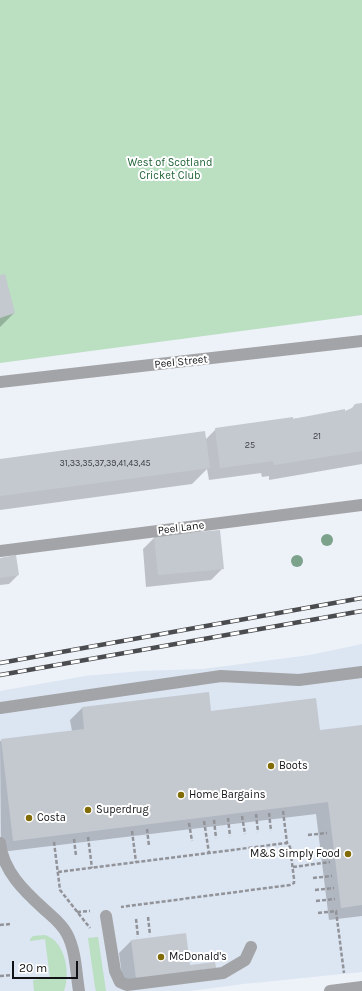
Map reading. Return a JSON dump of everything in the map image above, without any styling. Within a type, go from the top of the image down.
[{"type":"street","name":"Peel Street","points":[[0,382],[362,341]]},
{"type":"street","name":"Peel Lane","points":[[0,551],[362,506]]},
{"type":"street","points":[[0,708],[221,676],[299,680],[362,672]]},
{"type":"street","points":[[0,843],[1,853],[19,886],[60,924],[68,934],[73,948],[79,991]]},
{"type":"street","points":[[106,916],[116,971],[120,982],[127,985],[224,973],[245,960],[251,947]]},
{"type":"street","points":[[330,991],[362,987]]},
{"type":"path","points":[[117,907],[290,885],[294,883],[290,847],[287,843],[283,811]]},
{"type":"path","points":[[269,812],[271,831]]},
{"type":"path","points":[[256,814],[258,832]]},
{"type":"path","points":[[242,816],[244,834]]},
{"type":"path","points":[[228,818],[230,836]]},
{"type":"path","points":[[214,820],[216,838]]},
{"type":"path","points":[[204,821],[209,853]]},
{"type":"path","points":[[189,823],[192,841]]},
{"type":"path","points":[[147,829],[149,846]]},
{"type":"path","points":[[132,831],[136,862]]},
{"type":"path","points":[[308,835],[327,833]]},
{"type":"path","points":[[88,837],[92,868]]},
{"type":"path","points":[[74,839],[76,856]]},
{"type":"path","points":[[54,842],[60,890],[91,930]]},
{"type":"path","points":[[58,872],[287,843]]},
{"type":"path","points":[[293,867],[330,862]]},
{"type":"path","points":[[313,878],[332,876]]},
{"type":"path","points":[[315,890],[334,888]]},
{"type":"path","points":[[316,901],[335,899]]},
{"type":"path","points":[[77,912],[93,910]]},
{"type":"path","points":[[318,913],[336,911],[344,970]]},
{"type":"path","points":[[148,917],[150,935]]},
{"type":"path","points":[[136,919],[138,937]]},
{"type":"path","points":[[0,925],[10,924]]},
{"type":"path","points":[[0,976],[12,975]]},
{"type":"shaded area","points":[[362,644],[362,972],[190,991],[0,991],[0,691],[85,676],[141,671],[203,669],[310,655]]},
{"type":"green space","name":"West of Scotland Cricket Club","points":[[0,0],[362,0],[362,315],[0,363]]},
{"type":"green space","points":[[45,935],[52,938],[62,951],[65,958],[67,976],[64,991],[34,991],[33,980],[50,978],[45,939],[30,941],[30,939],[33,936]]},
{"type":"green space","points":[[98,937],[106,991],[96,991],[95,987],[88,938]]},
{"type":"building","points":[[5,274],[15,313],[0,318],[0,275]]},
{"type":"building","points":[[362,403],[362,451],[274,465],[273,461],[220,468],[215,428],[293,417],[293,419],[345,409],[345,411],[352,408],[355,404]]},
{"type":"building","points":[[205,431],[210,468],[0,496],[0,459]]},
{"type":"building","points":[[220,530],[224,569],[158,575],[154,536]]},
{"type":"building","points":[[16,555],[19,575],[0,578],[0,558]]},
{"type":"building","points":[[209,692],[211,711],[316,698],[320,730],[362,725],[362,905],[341,908],[328,802],[13,841],[1,739],[84,729],[82,707]]},
{"type":"building","name":"McDonald's","points":[[186,933],[190,965],[215,962],[216,968],[136,979],[131,940]]},
{"type":"railway","points":[[0,663],[362,598]]},
{"type":"railway","points":[[0,675],[362,611]]},
{"type":"place","name":"Boots","points":[[271,766]]},
{"type":"place","name":"Home Bargains","points":[[181,795]]},
{"type":"place","name":"Superdrug","points":[[88,810]]},
{"type":"place","name":"Costa","points":[[29,818]]},
{"type":"place","name":"M&S Simply Food","points":[[348,854]]},
{"type":"place","name":"McDonald's","points":[[161,957]]}]
